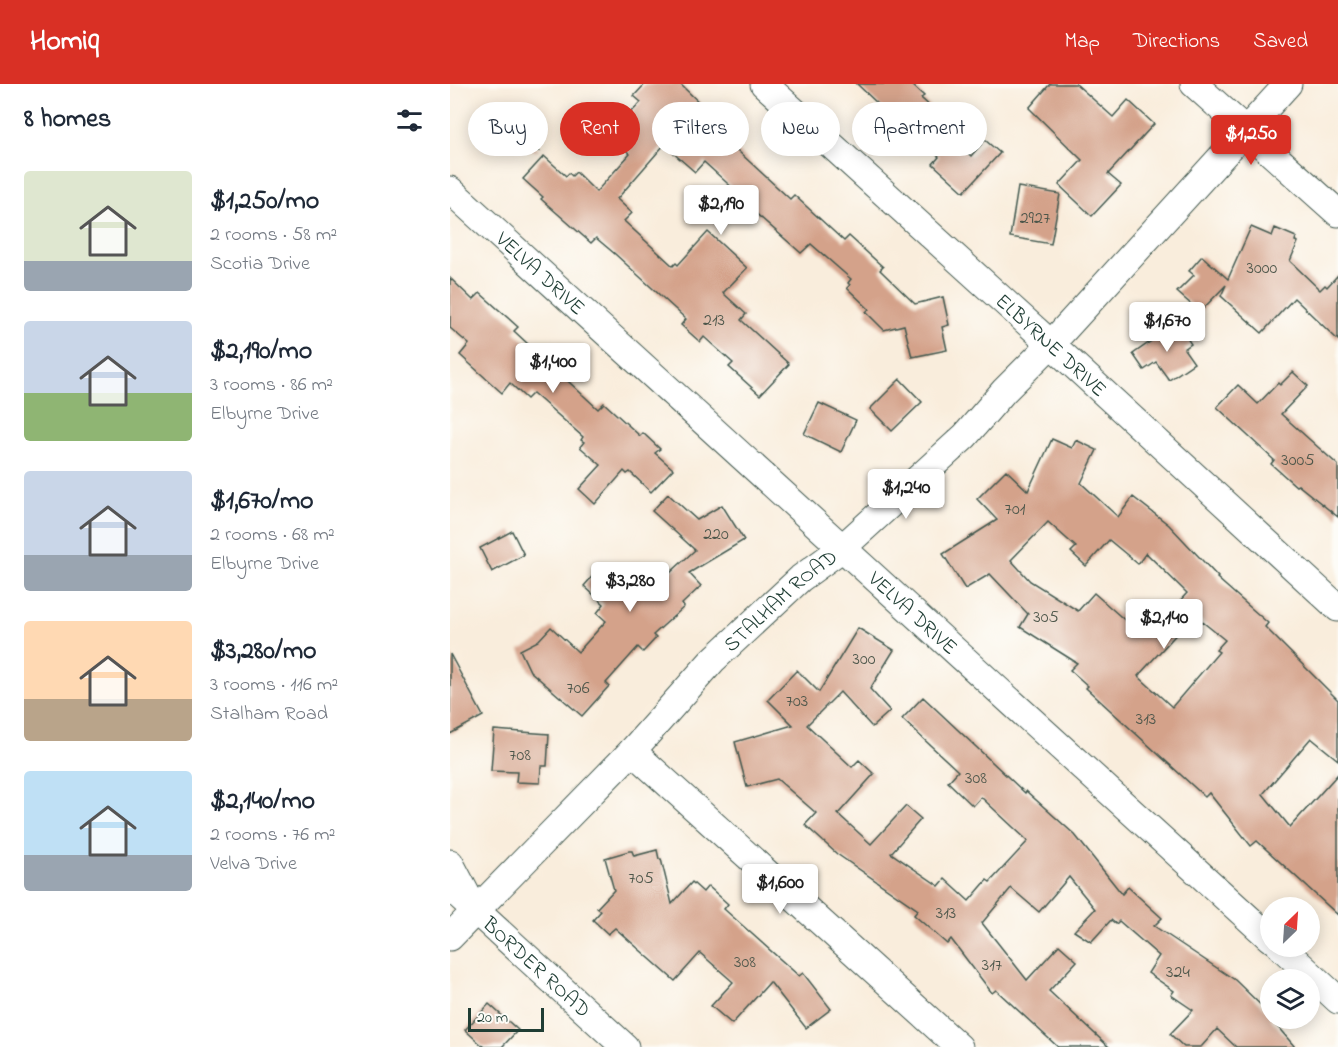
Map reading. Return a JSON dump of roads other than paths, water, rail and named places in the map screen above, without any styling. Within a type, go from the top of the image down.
[{"type":"street","name":"ELBYRNE DRIVE","points":[[764,84],[1338,608]]},
{"type":"street","points":[[1194,84],[1338,213]]},
{"type":"street","name":"STALHAM ROAD","points":[[450,937],[632,750],[712,661],[801,578],[841,549],[965,436],[1288,84]]},
{"type":"street","name":"VELVA DRIVE","points":[[450,190],[1260,929]]},
{"type":"street","points":[[632,750],[959,1047]]},
{"type":"street","points":[[450,863],[475,909]]},
{"type":"street","name":"BORDER ROAD","points":[[450,887],[625,1047]]},
{"type":"street","points":[[1292,957],[1338,1000]]}]
